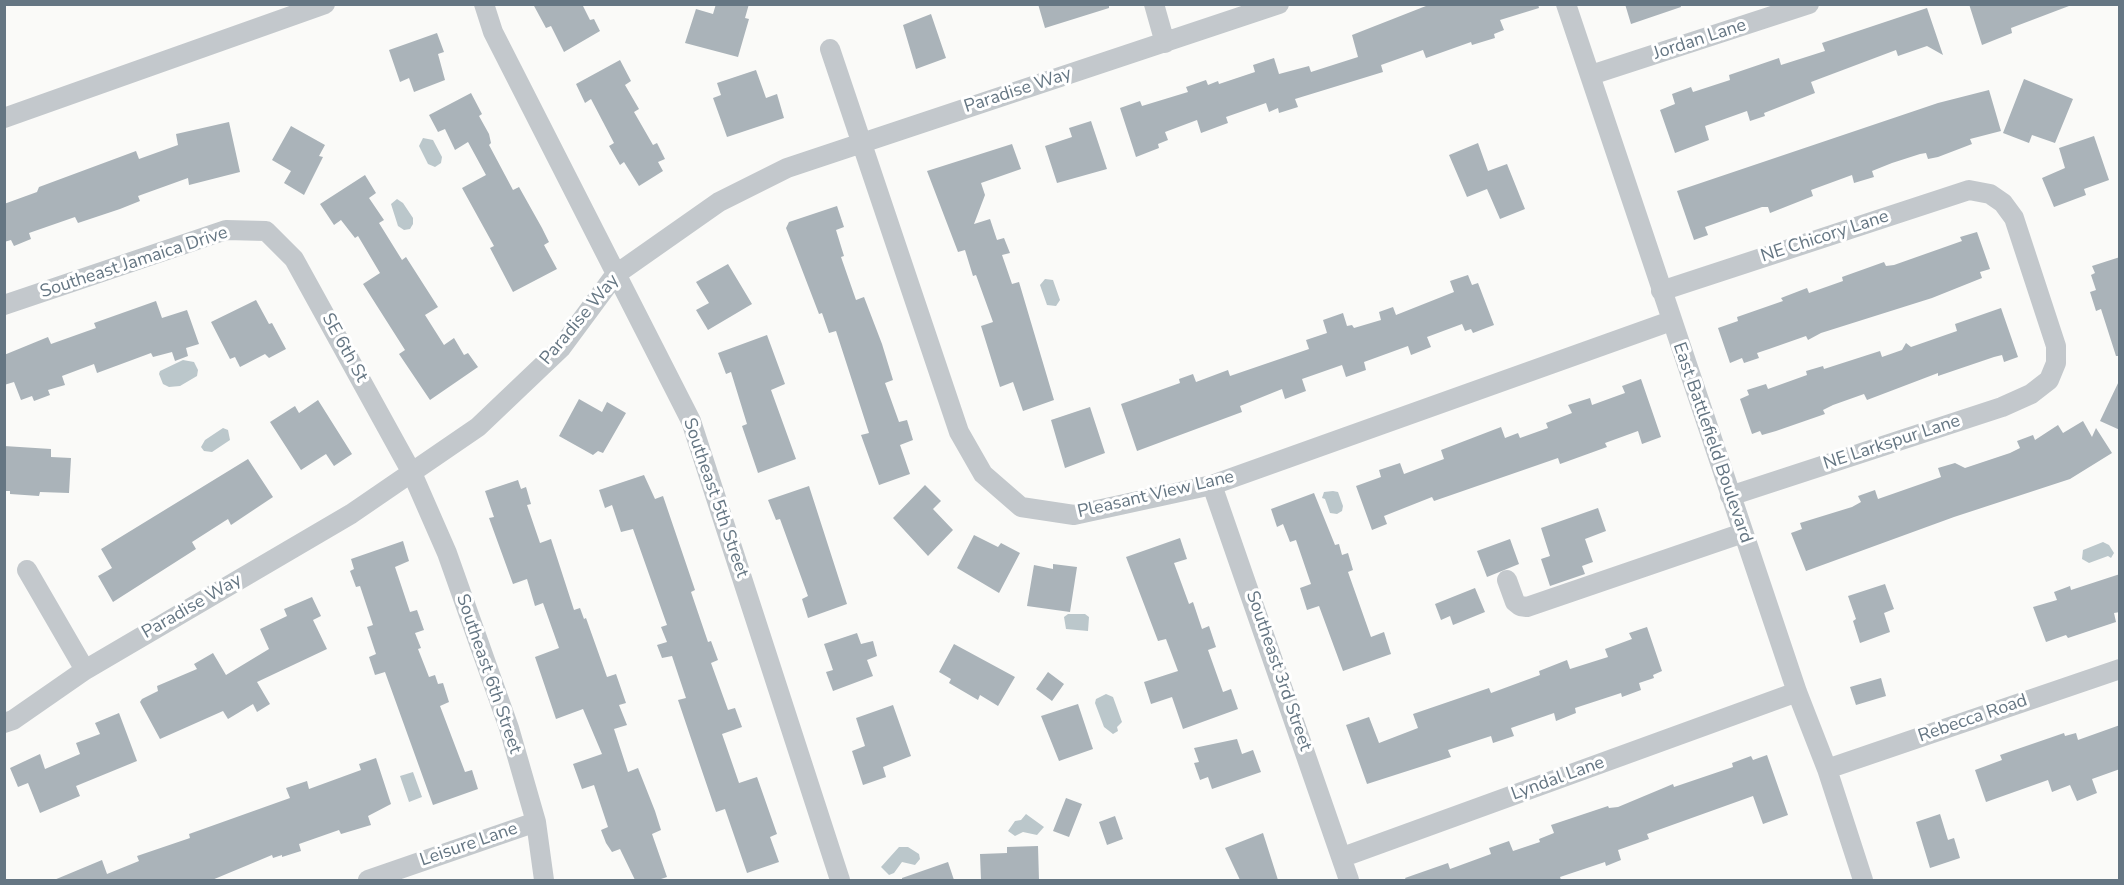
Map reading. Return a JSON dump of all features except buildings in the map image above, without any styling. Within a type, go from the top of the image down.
[{"type":"street","points":[[4,118],[325,4]]},
{"type":"street","name":"Southeast 5th Street","points":[[484,4],[493,32],[691,421],[840,880]]},
{"type":"street","points":[[1154,4],[1165,43]]},
{"type":"street","name":"Paradise Way","points":[[4,723],[13,720],[85,670],[351,514],[478,427],[561,348],[615,275],[718,202],[787,168],[863,141],[1279,4]]},
{"type":"street","name":"East Battlefield Boulevard","points":[[1566,4],[1592,75],[1730,496],[1797,692],[1827,769],[1863,880]]},
{"type":"street","name":"Jordan Lane","points":[[1592,75],[1809,4]]},
{"type":"street","name":"Pleasant View Lane","points":[[830,49],[863,141],[959,432],[983,474],[1021,507],[1074,516],[1212,485],[1671,321]]},
{"type":"street","name":"NE Chicory Lane","points":[[1661,291],[1969,190],[1990,195],[2003,203],[2014,218],[2056,346],[2056,363],[2049,380]]},
{"type":"street","name":"Southeast Jamaica Drive","points":[[4,304],[226,230],[266,231]]},
{"type":"street","name":"SE 6th St","points":[[266,231],[294,259],[412,473]]},
{"type":"street","name":"NE Larkspur Lane","points":[[1730,496],[2002,407],[2031,394],[2049,380]]},
{"type":"street","name":"Southeast 6th Street","points":[[412,473],[447,553],[509,728],[536,822],[544,880]]},
{"type":"street","name":"Southeast 3rd Street","points":[[1212,485],[1343,857]]},
{"type":"street","points":[[1507,580],[1515,602],[1527,607],[1743,533]]},
{"type":"street","points":[[27,570],[85,670]]},
{"type":"street","name":"Rebecca Road","points":[[1827,769],[2120,669]]},
{"type":"street","name":"Lyndal Lane","points":[[1343,857],[1797,692]]},
{"type":"street","name":"Leisure Lane","points":[[368,880],[536,822]]},
{"type":"street","points":[[1343,857],[1349,880]]},
{"type":"shaded area","points":[[423,138],[433,140],[442,157],[441,163],[435,167],[428,164],[419,146]]},
{"type":"shaded area","points":[[397,199],[403,203],[413,218],[410,229],[404,230],[398,226],[391,204]]},
{"type":"shaded area","points":[[1045,279],[1053,280],[1060,300],[1056,306],[1047,305],[1040,285]]},
{"type":"shaded area","points":[[183,360],[194,362],[198,370],[197,376],[180,386],[169,387],[163,384],[160,371]]},
{"type":"shaded area","points":[[223,428],[228,430],[230,440],[212,452],[204,451],[201,447],[205,440]]},
{"type":"shaded area","points":[[1324,492],[1338,492],[1343,506],[1342,511],[1337,514],[1330,513],[1325,499],[1322,498]]},
{"type":"shaded area","points":[[2103,542],[2109,545],[2114,553],[2111,558],[2108,556],[2089,563],[2082,559],[2083,550]]},
{"type":"shaded area","points":[[1068,614],[1085,614],[1089,617],[1088,631],[1066,629],[1064,617]]},
{"type":"shaded area","points":[[1106,694],[1113,697],[1122,722],[1117,727],[1118,731],[1113,734],[1104,727],[1095,703],[1096,699]]},
{"type":"shaded area","points":[[413,772],[422,797],[409,802],[400,776]]},
{"type":"shaded area","points":[[1026,814],[1044,827],[1037,835],[1023,832],[1015,836],[1008,831],[1015,821],[1021,820]]},
{"type":"shaded area","points":[[899,847],[908,847],[919,854],[920,859],[915,865],[902,862],[894,873],[889,875],[881,867]]}]
